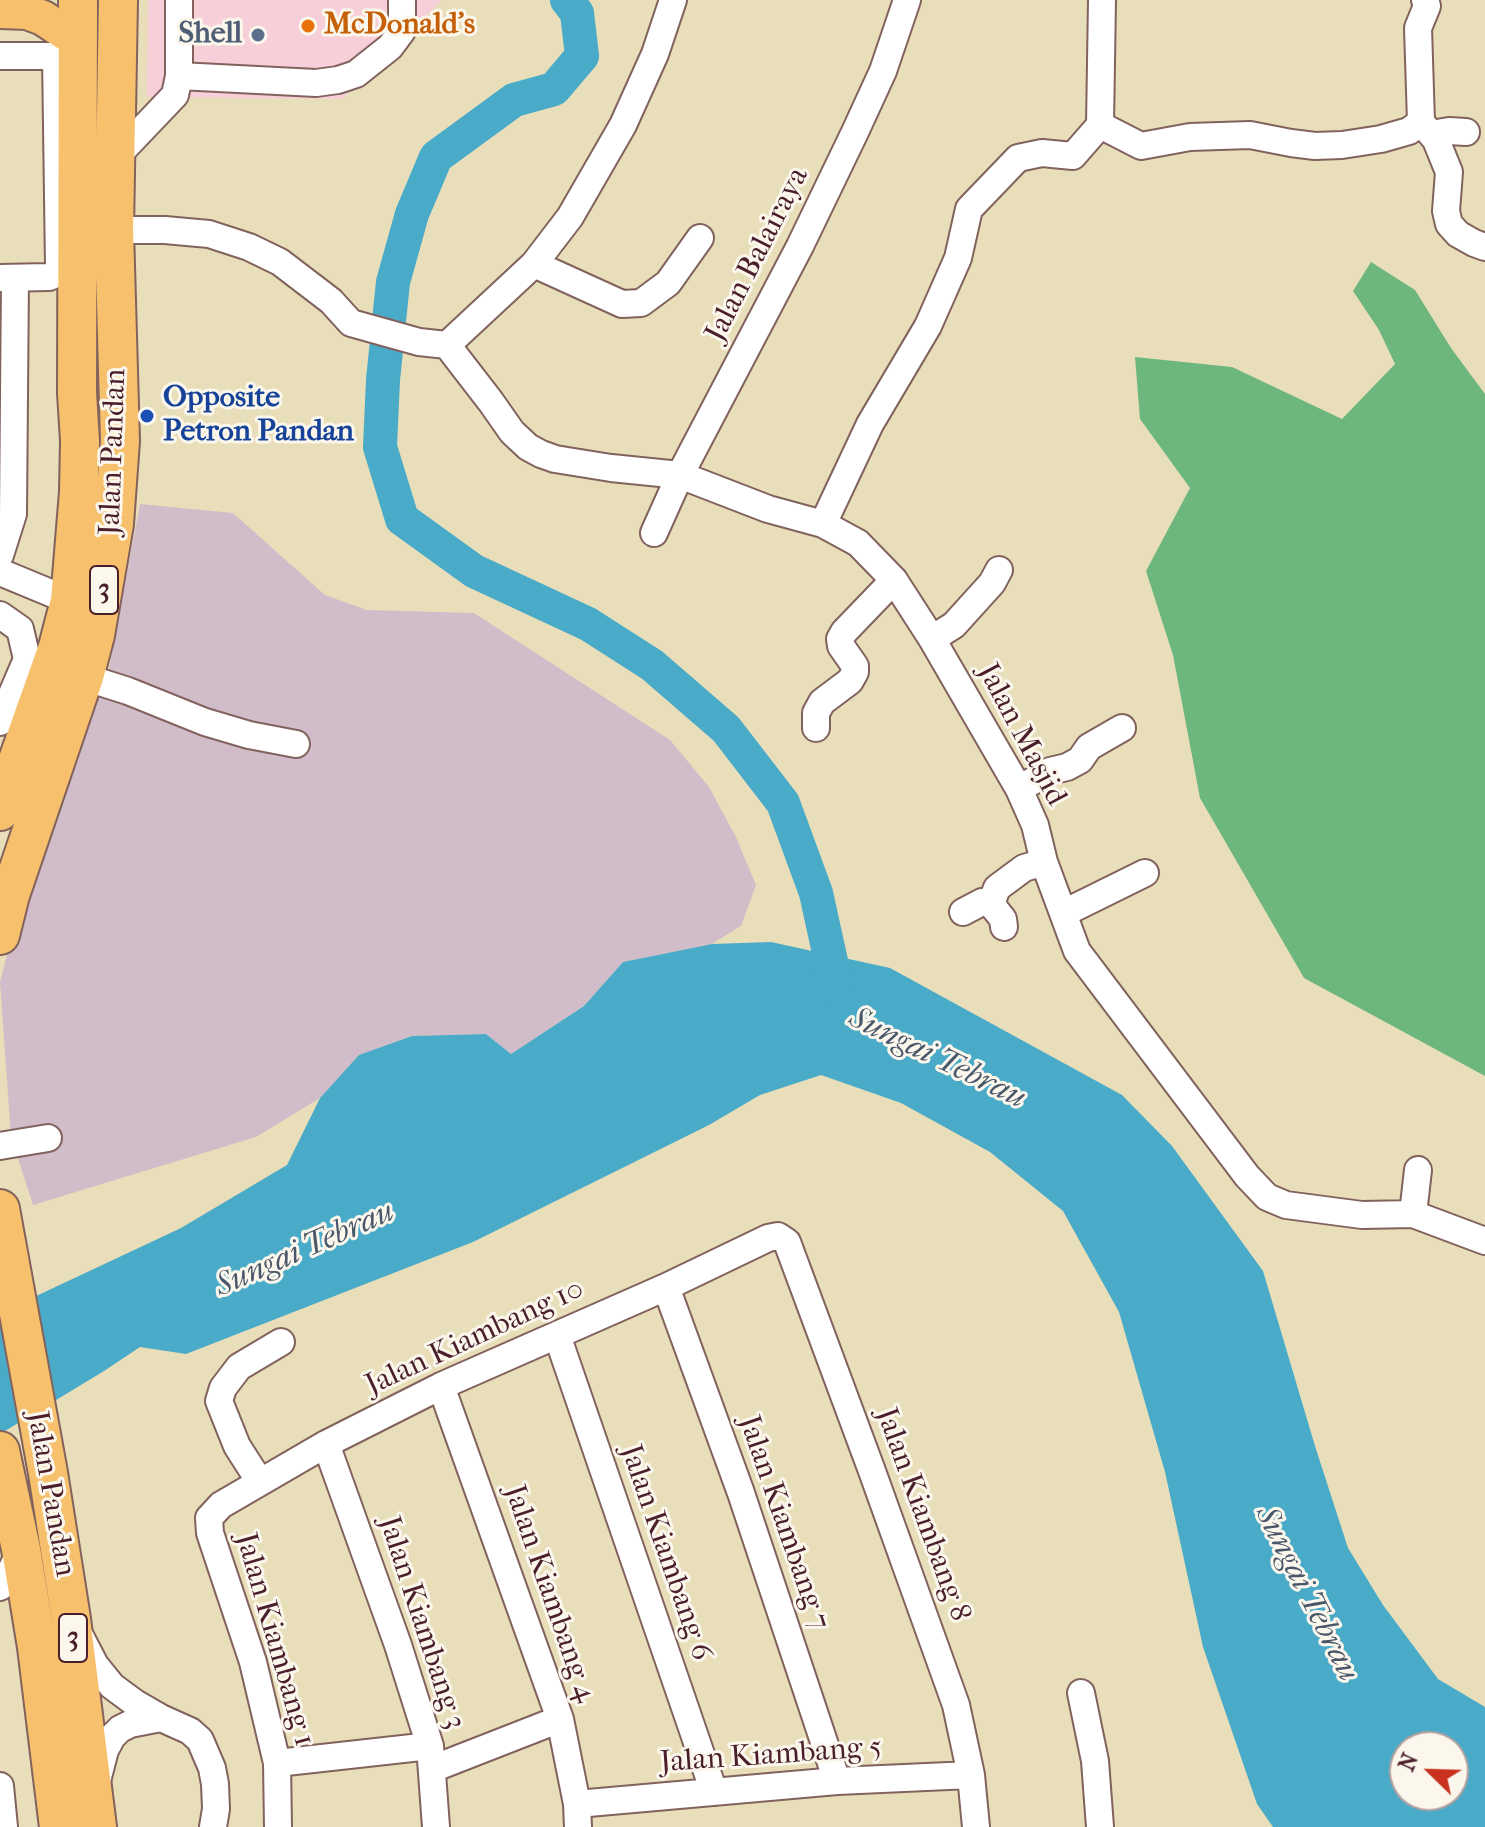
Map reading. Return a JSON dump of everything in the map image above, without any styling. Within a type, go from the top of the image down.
[{"type":"highway","name":"Jalan Pandan","points":[[0,811],[58,647],[70,601],[80,441],[67,48],[78,0]]},
{"type":"highway","name":"Jalan Pandan","points":[[0,935],[10,895],[84,677],[109,558],[117,495],[120,441],[114,230],[118,0]]},
{"type":"highway","name":"Jalan Pandan","points":[[0,1209],[48,1473],[71,1619],[96,1816]]},
{"type":"highway","name":"Jalan Pandan","points":[[3,1467],[21,1549],[37,1647],[59,1827]]},
{"type":"main road","points":[[0,11],[27,12],[43,18],[67,48]]},
{"type":"street","points":[[115,158],[175,95],[179,76],[179,0]]},
{"type":"street","points":[[179,76],[316,83],[356,74],[390,47],[402,31],[402,0]]},
{"type":"street","points":[[114,230],[209,234],[249,247],[280,262],[331,301],[351,323],[419,342],[447,345],[534,264],[570,217],[623,125],[655,54],[673,0]]},
{"type":"street","name":"Jalan Balairaya","points":[[654,533],[680,475],[800,246],[861,120],[883,71],[907,0]]},
{"type":"street","points":[[823,524],[870,424],[928,326],[958,258],[969,209],[1018,158],[1042,153],[1073,156],[1100,125],[1102,0]]},
{"type":"street","points":[[1425,0],[1427,6],[1418,28],[1426,128],[1436,140],[1449,172],[1446,211],[1449,224],[1458,234],[1485,247]]},
{"type":"street","points":[[0,56],[67,48],[59,267],[56,274],[49,277],[7,278],[13,514],[1,546]]},
{"type":"street","points":[[1100,125],[1141,146],[1190,137],[1250,135],[1315,146],[1342,145],[1426,128],[1466,132]]},
{"type":"street","points":[[534,264],[622,304],[641,303],[668,283],[700,238]]},
{"type":"street","name":"Jalan Masjid","points":[[447,345],[512,432],[528,447],[555,459],[680,475],[768,509],[823,524],[858,543],[894,580],[1019,789],[1035,825],[1044,862],[1077,951],[1247,1176],[1267,1197],[1286,1205],[1362,1215],[1413,1214],[1485,1241]]},
{"type":"street","points":[[932,639],[954,625],[992,583],[999,570]]},
{"type":"street","points":[[0,607],[7,575],[70,601]]},
{"type":"street","points":[[816,728],[816,713],[822,702],[850,681],[855,672],[855,666],[841,646],[840,639],[894,580]]},
{"type":"street","points":[[0,615],[20,629],[27,659],[0,722]]},
{"type":"street","points":[[84,677],[205,722],[296,744]]},
{"type":"street","points":[[1019,789],[1050,771],[1080,760],[1089,747],[1122,728]]},
{"type":"street","points":[[1004,927],[1003,919],[992,901],[997,888],[1024,868],[1044,862]]},
{"type":"street","points":[[1064,913],[1145,873]]},
{"type":"street","points":[[963,912],[982,902],[992,901]]},
{"type":"street","points":[[0,1146],[48,1138]]},
{"type":"street","points":[[1413,1214],[1418,1170]]},
{"type":"street","name":"Jalan Kiambang 10","points":[[209,1518],[221,1505],[326,1444],[441,1386],[778,1236]]},
{"type":"street","name":"Jalan Kiambang 8","points":[[778,1236],[787,1242],[956,1705],[971,1775],[976,1827]]},
{"type":"street","name":"Jalan Kiambang 7","points":[[666,1287],[741,1493],[837,1781]]},
{"type":"street","name":"Jalan Kiambang 6","points":[[557,1335],[714,1792]]},
{"type":"street","points":[[260,1482],[237,1446],[219,1401],[223,1388],[239,1367],[281,1342]]},
{"type":"street","name":"Jalan Kiambang 4","points":[[441,1386],[560,1719],[578,1815]]},
{"type":"street","name":"Jalan Kiambang 3","points":[[326,1444],[398,1645],[431,1757],[436,1827]]},
{"type":"street","name":"Jalan Kiambang 1","points":[[209,1518],[210,1533],[253,1662],[277,1763],[278,1827]]},
{"type":"street","points":[[0,1587],[21,1549]]},
{"type":"street","points":[[71,1619],[95,1665],[112,1686],[135,1703],[190,1731],[200,1740],[215,1784],[213,1827]]},
{"type":"street","points":[[1081,1693],[1095,1761],[1100,1827]]},
{"type":"street","points":[[96,1816],[97,1781],[105,1750],[112,1737],[130,1724],[161,1718]]},
{"type":"street","points":[[277,1763],[431,1757],[560,1719]]},
{"type":"street","name":"Jalan Kiambang 5","points":[[578,1815],[714,1792],[837,1781],[971,1775]]},
{"type":"street","points":[[0,1786],[4,1827]]},
{"type":"shaded area","points":[[148,0],[442,0],[342,99],[147,97]]},
{"type":"shaded area","points":[[140,504],[233,513],[325,595],[367,610],[474,613],[670,740],[709,787],[736,837],[756,885],[741,926],[712,944],[623,962],[584,1006],[511,1054],[486,1034],[412,1036],[359,1055],[320,1098],[256,1137],[33,1205],[11,1137],[0,982],[21,898],[67,773],[107,679]]},
{"type":"green space","points":[[1371,262],[1415,290],[1451,348],[1485,394],[1485,1076],[1304,978],[1200,798],[1173,655],[1146,571],[1190,488],[1140,419],[1135,357],[1232,367],[1342,419],[1395,364],[1379,330],[1353,291]]},
{"type":"water","name":"Sungai Tebrau","points":[[771,942],[890,968],[1122,1095],[1172,1146],[1263,1271],[1348,1548],[1383,1605],[1438,1679],[1485,1707],[1485,1827],[1273,1827],[1257,1804],[1203,1647],[1165,1472],[1119,1312],[1063,1211],[990,1152],[901,1103],[821,1075],[760,1095],[709,1125],[473,1242],[186,1354],[140,1347],[0,1434],[0,1313],[181,1228],[287,1165],[320,1098],[359,1055],[412,1036],[486,1034],[511,1054],[584,1006],[623,962],[712,944]]},
{"type":"waterway","points":[[567,0],[577,13],[582,56],[554,89],[514,100],[436,157],[412,214],[393,282],[380,447],[402,519],[474,571],[588,624],[652,665],[726,729],[783,803],[816,893],[839,998]]},
{"type":"place","name":"McDonald's","points":[[308,26]]},
{"type":"place","name":"Shell","points":[[258,35]]},
{"type":"place","name":"Opposite Petron Pandan","points":[[147,416]]}]
